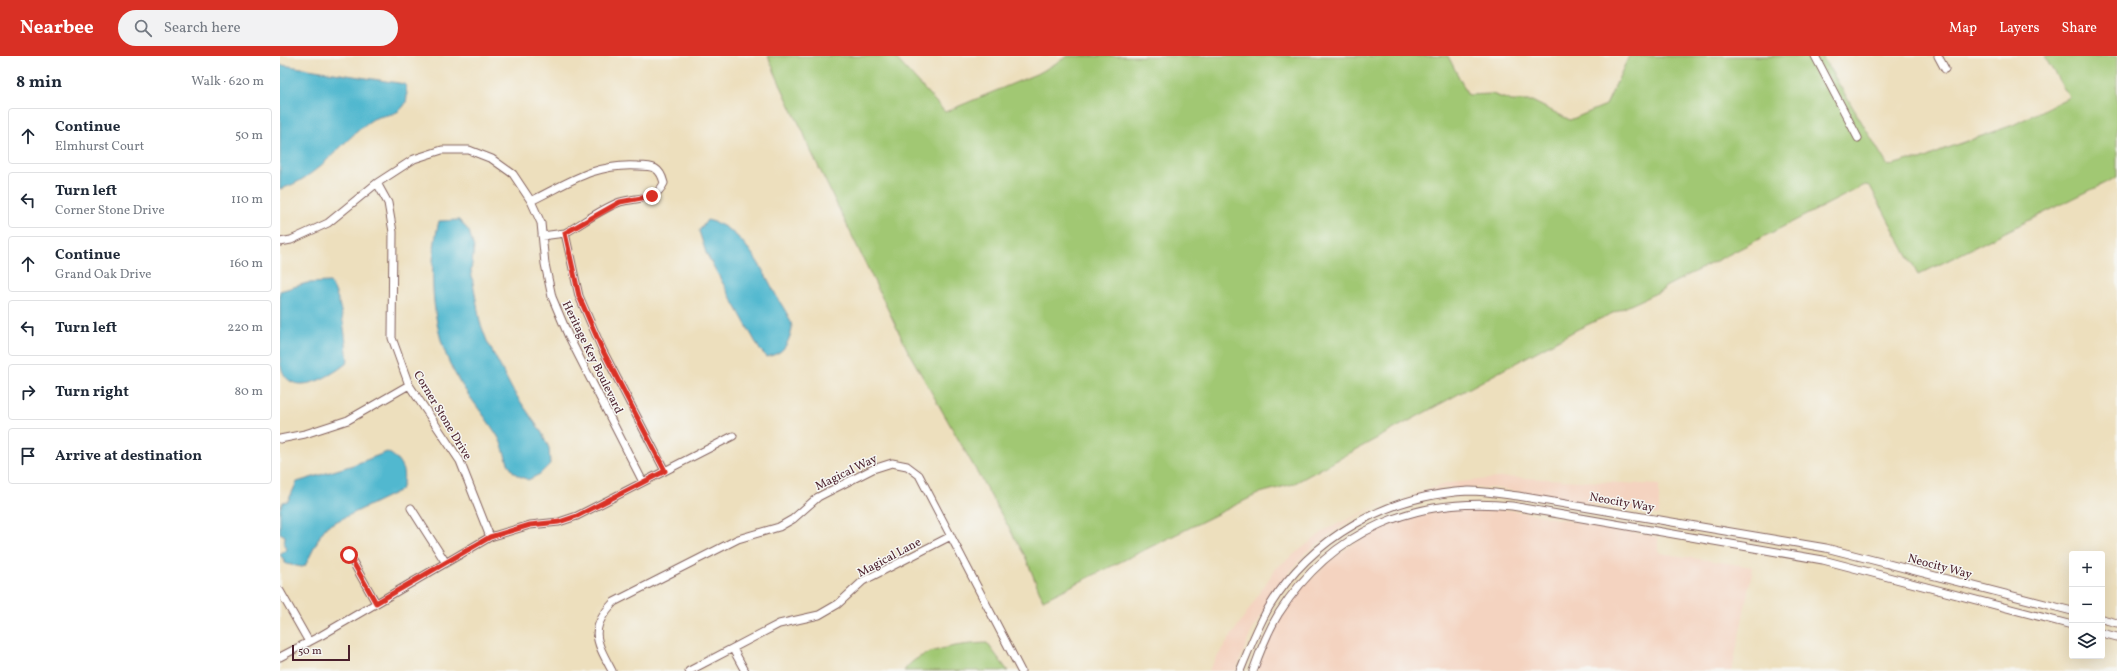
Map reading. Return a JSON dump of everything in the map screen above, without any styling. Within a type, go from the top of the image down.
[{"type":"street","points":[[1815,56],[1858,138]]},
{"type":"street","points":[[1938,56],[1945,69]]},
{"type":"street","name":"Heritage Key Boulevard","points":[[280,242],[291,240],[328,223],[377,183],[414,159],[442,150],[469,150],[492,159],[513,174],[532,201],[541,223],[545,264],[552,297],[568,335],[643,482]]},
{"type":"street","points":[[532,201],[592,170],[619,164],[654,166],[662,173],[664,183],[661,191],[652,196],[620,202],[565,233],[542,236]]},
{"type":"street","name":"Corner Stone Drive","points":[[377,183],[388,203],[393,232],[392,338],[409,385],[460,461],[490,537]]},
{"type":"street","points":[[565,233],[579,296],[602,349],[665,471]]},
{"type":"street","points":[[280,439],[305,434],[348,420],[409,385]]},
{"type":"street","points":[[280,657],[309,642],[490,537],[530,525],[559,522],[577,516],[733,436]]},
{"type":"street","name":"Magical Way","points":[[612,671],[600,647],[597,628],[602,615],[614,602],[738,539],[779,527],[793,518],[818,497],[873,469],[892,463],[907,466],[919,475],[1021,671]]},
{"type":"street","name":"Neocity Way","points":[[1240,671],[1254,637],[1270,606],[1310,555],[1356,522],[1379,511],[1403,502],[1448,493],[1470,491],[1495,493],[1621,513],[1826,548],[2069,610]]},
{"type":"street","points":[[1447,505],[1448,493]]},
{"type":"street","name":"Neocity Way","points":[[1252,671],[1266,638],[1279,613],[1298,586],[1325,559],[1346,543],[1382,523],[1408,513],[1447,505],[1482,503],[1512,506],[1620,526],[1823,560],[2069,624]]},
{"type":"street","points":[[411,508],[446,563]]},
{"type":"street","points":[[1620,526],[1621,513]]},
{"type":"street","name":"Magical Lane","points":[[689,671],[780,624],[819,614],[838,604],[863,581],[951,536]]},
{"type":"street","points":[[349,555],[376,603]]},
{"type":"street","points":[[280,591],[309,642]]},
{"type":"street","points":[[2105,620],[2117,623]]},
{"type":"street","points":[[2105,634],[2117,637]]},
{"type":"street","points":[[733,648],[745,671]]},
{"type":"shaded area","points":[[1507,477],[1659,485],[1659,515],[1495,488],[1445,488],[1402,498],[1377,507],[1354,518],[1307,552],[1279,586],[1267,604],[1250,635],[1236,671],[1208,671],[1276,568],[1327,529],[1379,505],[1450,483]]},
{"type":"shaded area","points":[[1458,508],[1512,510],[1658,537],[1658,550],[1660,553],[1753,567],[1732,671],[1257,671],[1269,640],[1282,616],[1301,589],[1328,563],[1348,547],[1383,527],[1429,512]]},
{"type":"green space","points":[[768,56],[894,56],[945,112],[1041,72],[1068,56],[1448,56],[1468,95],[1492,94],[1512,101],[1532,101],[1570,120],[1606,105],[1629,56],[1822,56],[1888,166],[1909,160],[1921,160],[1945,149],[2013,125],[2069,97],[2044,56],[2117,56],[2117,177],[1918,275],[1870,186],[1865,185],[1665,287],[1663,290],[1578,329],[1293,484],[1260,493],[1043,600],[1025,556],[909,353],[807,143],[803,131]]},
{"type":"green space","points":[[987,643],[1008,671],[904,671],[911,663],[930,652],[954,646]]},
{"type":"water","points":[[282,65],[405,84],[407,99],[400,110],[370,121],[317,169],[293,184],[280,189],[280,66]]},
{"type":"water","points":[[459,220],[469,231],[474,248],[471,271],[480,322],[487,341],[512,389],[542,433],[549,448],[550,464],[540,474],[528,480],[517,475],[510,467],[500,440],[455,374],[444,348],[439,331],[433,294],[433,256],[439,221]]},
{"type":"water","points":[[707,220],[719,224],[731,231],[750,250],[786,311],[790,319],[792,329],[786,345],[776,354],[767,357],[760,350],[706,253],[699,231]]},
{"type":"water","points":[[330,282],[338,298],[345,332],[348,362],[340,369],[319,380],[298,384],[290,381],[284,374],[280,361],[280,291],[307,283]]},
{"type":"water","points":[[387,452],[397,459],[402,468],[404,478],[401,490],[327,526],[321,534],[305,566],[302,567],[286,564],[280,554],[287,549],[284,545],[285,536],[280,533],[280,509],[283,502],[288,501],[297,482],[353,465]]},
{"type":"route","points":[[349,555],[376,603],[490,537],[530,525],[559,522],[577,516],[665,471],[602,349],[579,296],[565,233],[620,202],[652,196]]}]
